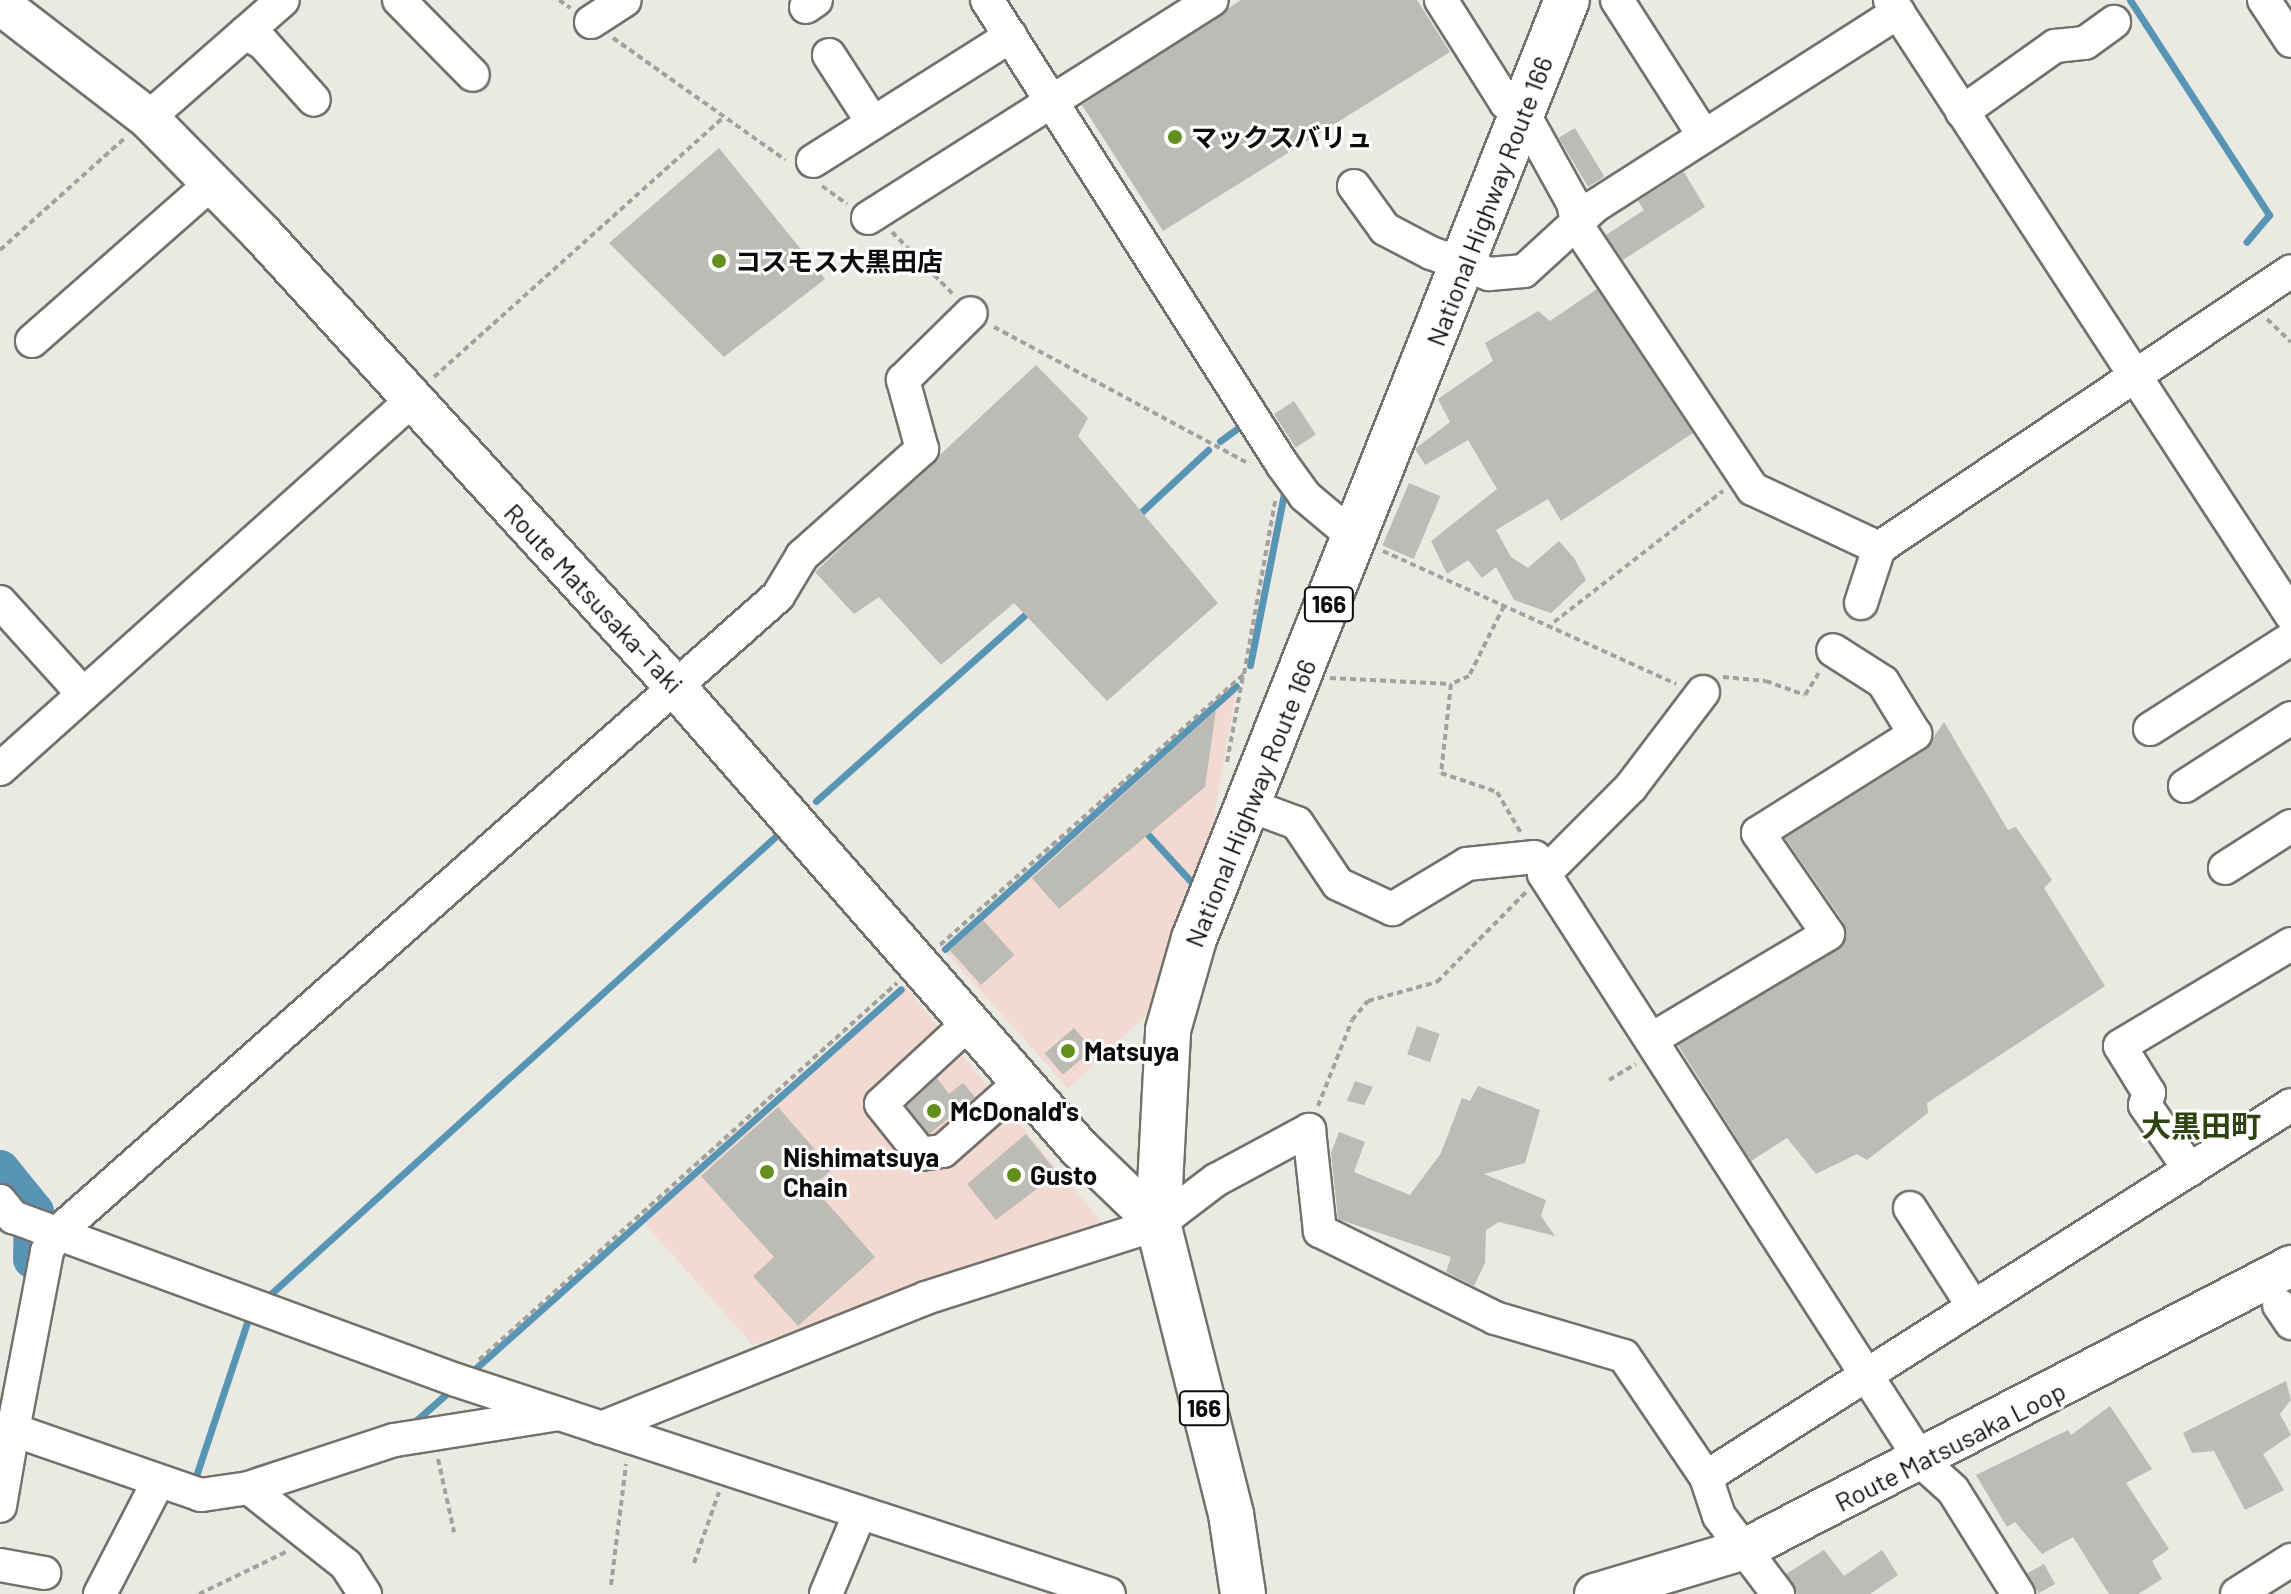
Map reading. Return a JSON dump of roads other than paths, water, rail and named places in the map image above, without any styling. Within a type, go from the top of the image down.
[{"type":"highway","name":"National Highway Route 166","points":[[1243,1594],[1231,1514],[1158,1224],[1168,1030],[1194,939],[1466,264],[1567,0]]},
{"type":"main road","name":"Route Matsusaka-Taki","points":[[0,4],[148,118],[420,391],[1022,1081],[1158,1224]]},
{"type":"main road","name":"Route Matsusaka Loop","points":[[1595,1594],[1745,1549],[1923,1463],[2291,1266]]},
{"type":"street","points":[[148,118],[283,0]]},
{"type":"street","points":[[399,0],[473,75]]},
{"type":"street","points":[[591,22],[625,0]]},
{"type":"street","points":[[987,0],[1046,100],[1281,471],[1305,496],[1355,538]]},
{"type":"street","points":[[868,218],[1046,100],[1212,0]]},
{"type":"street","points":[[1441,0],[1506,103],[1522,111],[1573,203],[1587,216],[1743,475],[1782,506],[1879,548]]},
{"type":"street","points":[[1617,0],[1704,136]]},
{"type":"street","points":[[2264,0],[2291,41]]},
{"type":"street","points":[[1354,186],[1385,229],[1489,274],[1524,271],[1587,216],[1899,5],[1962,112],[2134,380],[2291,615]]},
{"type":"street","points":[[1962,112],[2055,46],[2085,43],[2114,22]]},
{"type":"street","points":[[245,33],[263,43],[314,100]]},
{"type":"street","points":[[806,168],[1011,36]]},
{"type":"street","points":[[829,55],[873,123]]},
{"type":"street","points":[[32,341],[212,183]]},
{"type":"street","points":[[1861,603],[1879,548],[2134,380],[2200,328],[2250,304],[2291,271]]},
{"type":"street","points":[[0,1506],[47,1251],[56,1232],[672,683],[778,596],[802,556],[922,449],[903,380],[971,313]]},
{"type":"street","points":[[0,769],[420,391]]},
{"type":"street","points":[[0,602],[83,694]]},
{"type":"street","points":[[2150,729],[2291,639]]},
{"type":"street","points":[[1652,1039],[1828,934],[1758,833],[1915,734],[1883,682],[1833,650]]},
{"type":"street","points":[[1248,805],[1297,823],[1338,884],[1392,909],[1467,864],[1539,865],[1631,787],[1703,692]]},
{"type":"street","points":[[2185,786],[2291,718]]},
{"type":"street","points":[[2225,868],[2291,826]]},
{"type":"street","points":[[1539,865],[1923,1463],[1953,1490],[2018,1594]]},
{"type":"street","points":[[2190,1170],[2145,1105],[2149,1093],[2120,1046],[2287,954]]},
{"type":"street","points":[[971,1021],[883,1099],[882,1109],[901,1132],[921,1154],[935,1156],[1022,1081]]},
{"type":"street","points":[[1706,1477],[1971,1303],[2291,1105]]},
{"type":"street","points":[[616,1433],[882,1314],[1158,1224],[1216,1180],[1309,1130],[1320,1231],[1495,1318],[1624,1356],[1706,1477],[1719,1516],[1778,1594]]},
{"type":"street","points":[[1910,1208],[1971,1303]]},
{"type":"street","points":[[6,1209],[56,1232],[462,1382],[859,1515],[1109,1594]]},
{"type":"street","points":[[13,1430],[201,1495],[249,1488],[432,1433],[559,1414]]},
{"type":"street","points":[[100,1594],[153,1480]]},
{"type":"street","points":[[249,1488],[346,1565],[365,1594]]},
{"type":"street","points":[[826,1594],[859,1515]]},
{"type":"street","points":[[2237,1594],[2291,1560]]},
{"type":"street","points":[[0,1565],[44,1573]]},
{"type":"waterway","points":[[2130,0],[2269,215],[2246,242]]},
{"type":"waterway","points":[[1220,441],[1245,423]]},
{"type":"waterway","points":[[1135,518],[1208,450]]},
{"type":"waterway","points":[[1250,665],[1284,494]]},
{"type":"waterway","points":[[816,801],[1029,611]]},
{"type":"waterway","points":[[945,949],[1236,686]]},
{"type":"waterway","points":[[1143,829],[1196,887]]},
{"type":"waterway","points":[[264,1300],[776,836]]},
{"type":"waterway","points":[[467,1376],[901,989]]},
{"type":"waterway","points":[[0,1170],[34,1212],[33,1259]]},
{"type":"waterway","points":[[193,1485],[250,1314]]},
{"type":"waterway","points":[[410,1426],[452,1389]]},
{"type":"waterway","points":[[252,1470],[294,1457]]},
{"type":"place","name":"マックスバリュ","points":[[1175,137]]},
{"type":"place","name":"コスモス大黒田店","points":[[719,261]]},
{"type":"place","name":"Matsuya","points":[[1068,1051]]},
{"type":"place","name":"McDonald's","points":[[934,1111]]},
{"type":"place","name":"Nishimatsuya Chain","points":[[767,1172]]},
{"type":"place","name":"Gusto","points":[[1014,1175]]},
{"type":"district","name":"大黒田町","points":[[2201,1125]]}]
